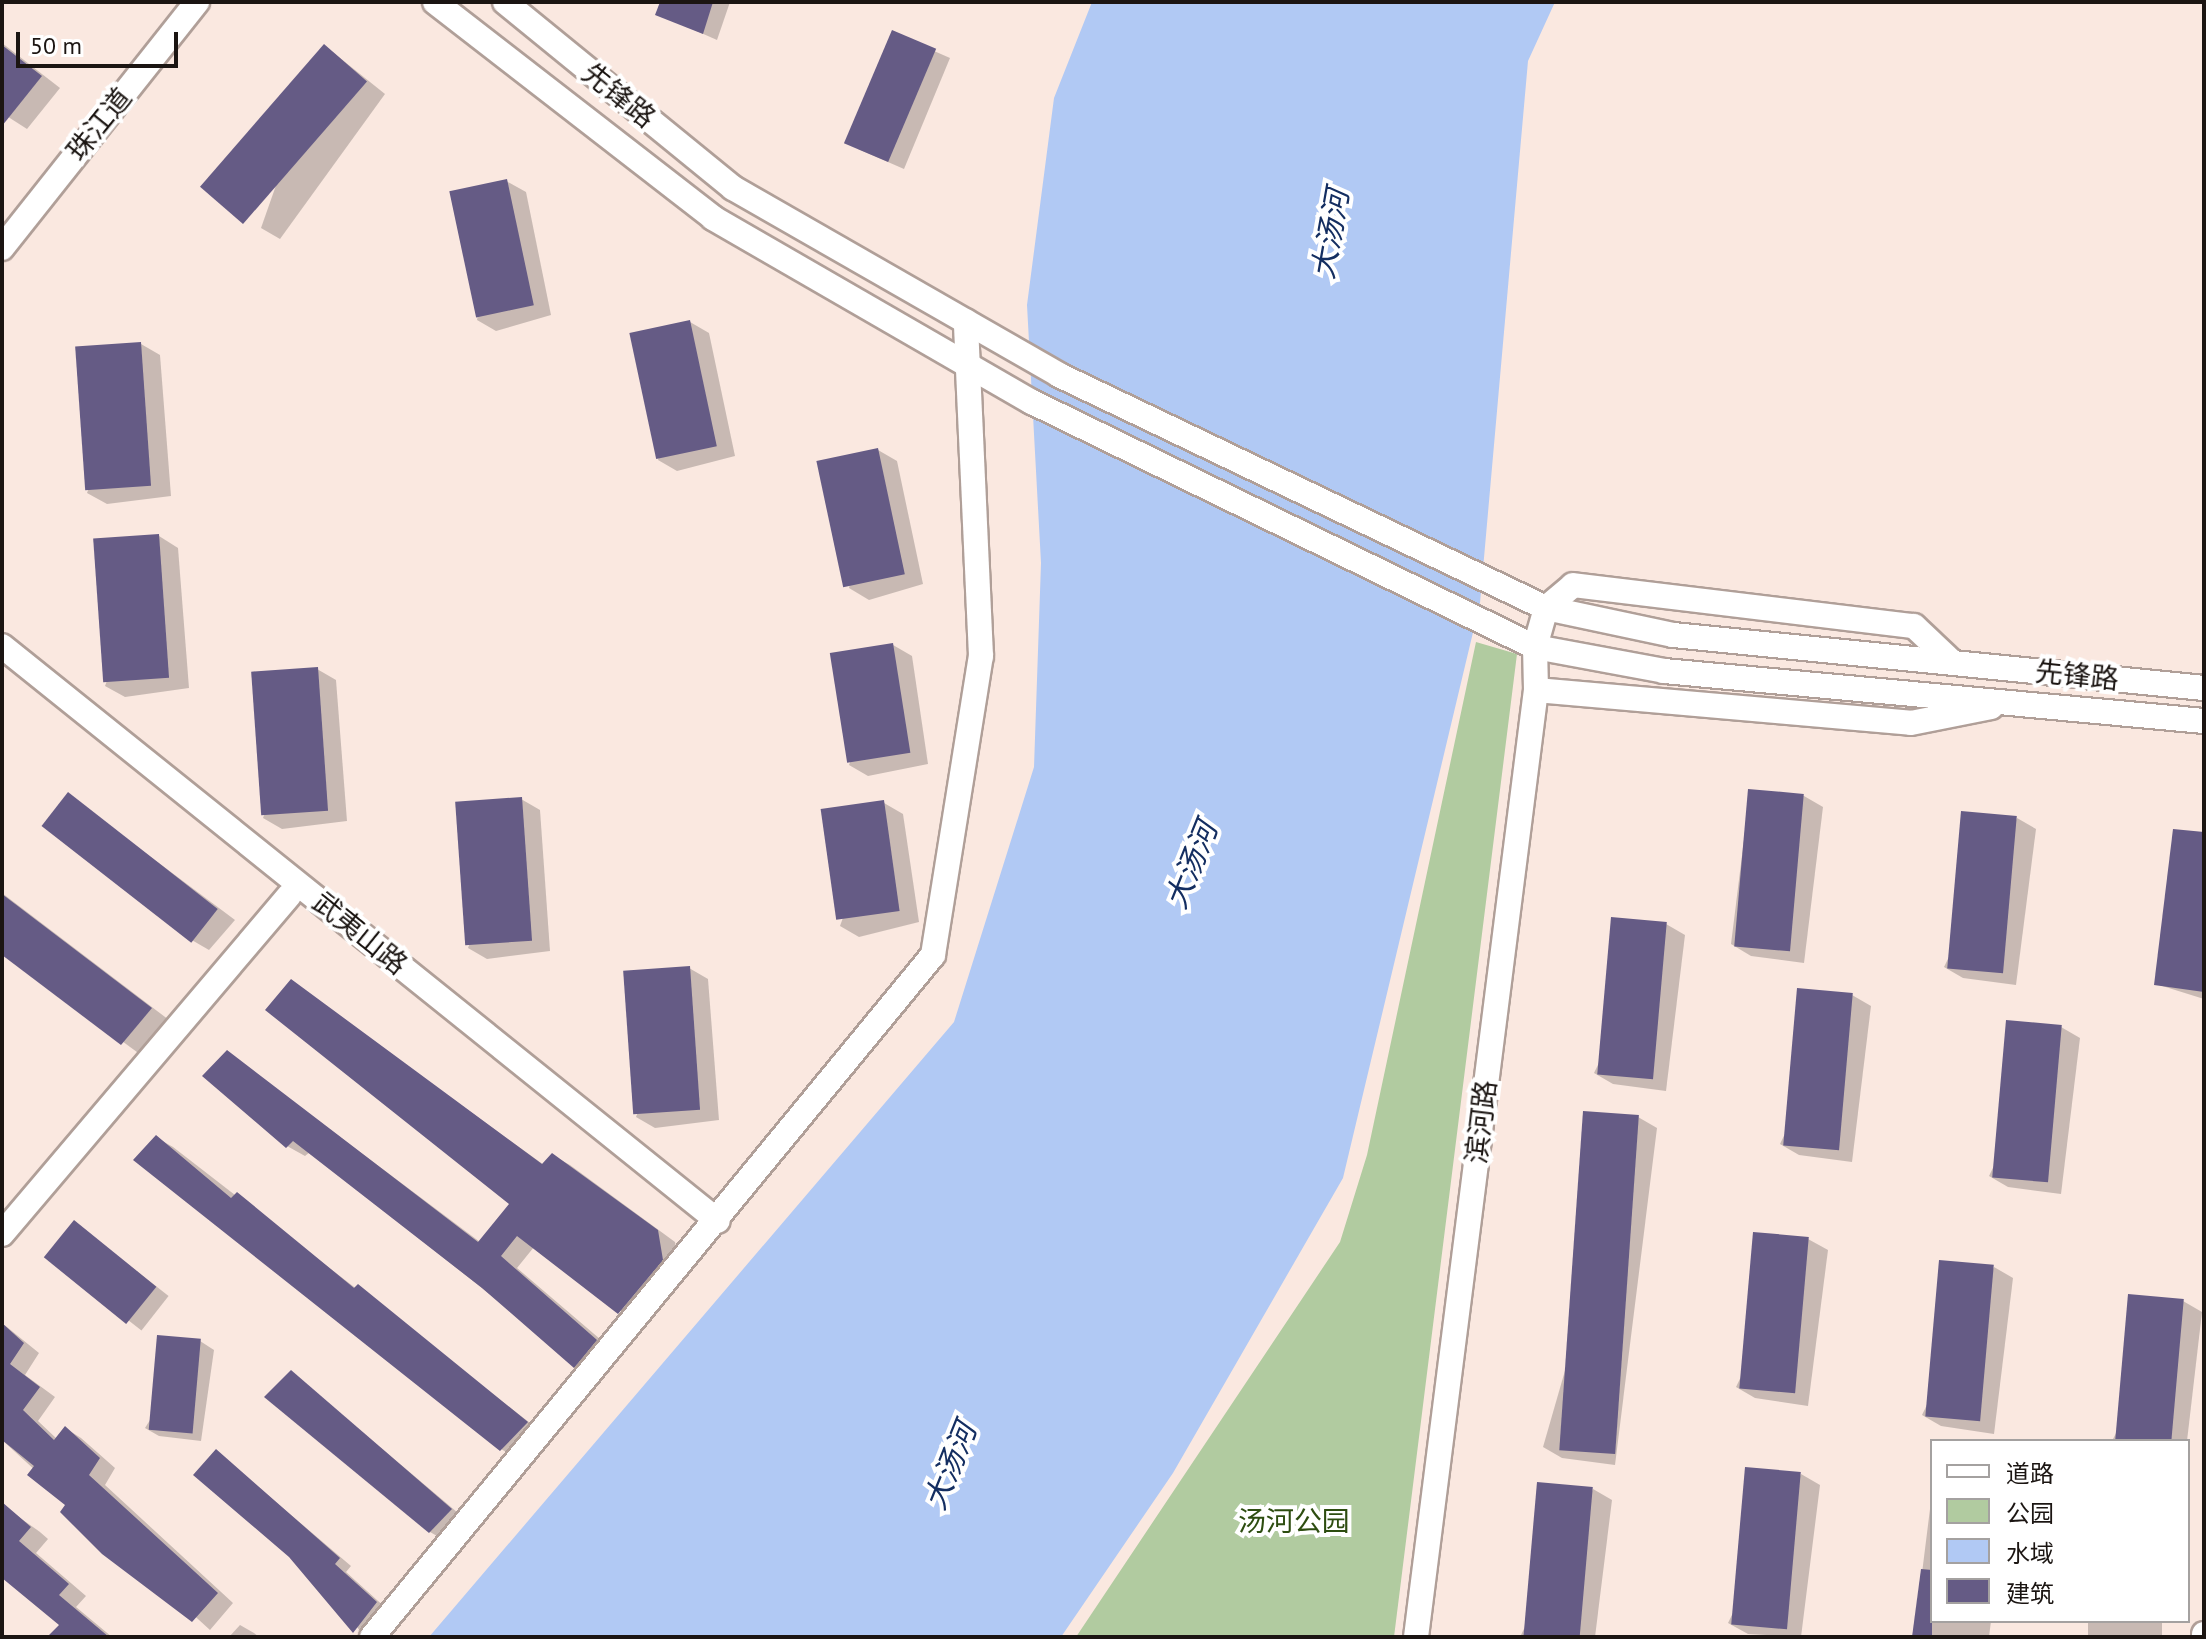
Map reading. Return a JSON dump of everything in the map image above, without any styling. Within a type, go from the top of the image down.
[{"type":"street","name":"珠江道","points":[[2,248],[197,2]]},
{"type":"street","points":[[435,2],[713,218],[966,363],[1535,647],[1664,671],[2021,701],[2204,721]]},
{"type":"street","name":"先锋路","points":[[505,2],[733,188],[1059,375],[1546,608],[1673,635],[2204,688]]},
{"type":"street","points":[[372,1637],[718,1221],[933,955],[981,656],[966,321]]},
{"type":"street","points":[[1546,608],[1573,585],[1914,626],[1951,661]]},
{"type":"street","name":"滨河路","points":[[1416,1637],[1536,690],[1535,647],[1546,608]]},
{"type":"street","name":"武夷山路","points":[[2,646],[718,1221]]},
{"type":"street","points":[[1536,690],[1911,723],[2021,701]]},
{"type":"street","points":[[2,1234],[289,895]]},
{"type":"green space","name":"汤河公园","points":[[1476,642],[1517,654],[1394,1637],[1076,1637],[1340,1242],[1367,1155]]},
{"type":"water","name":"大汤河","points":[[1092,2],[1555,2],[1528,61],[1480,603],[1343,1178],[1173,1473],[1061,1637],[429,1637],[954,1022],[1034,767],[1041,563],[1027,305],[1054,98]]},
{"type":"building","points":[[660,2],[713,2],[703,34],[655,15]]},
{"type":"building","points":[[892,30],[936,49],[888,162],[844,143]]},
{"type":"building","points":[[324,44],[367,81],[243,224],[200,187]]},
{"type":"building","points":[[2,45],[42,76],[2,126]]},
{"type":"building","points":[[507,179],[534,305],[476,317],[449,191]]},
{"type":"building","points":[[690,320],[717,446],[656,459],[629,333]]},
{"type":"building","points":[[141,342],[151,486],[85,490],[75,347]]},
{"type":"building","points":[[878,448],[905,574],[843,587],[816,461]]},
{"type":"building","points":[[159,534],[169,678],[103,682],[93,539]]},
{"type":"building","points":[[893,643],[910,753],[847,763],[830,653]]},
{"type":"building","points":[[318,667],[328,811],[261,815],[251,672]]},
{"type":"building","points":[[1748,789],[1804,794],[1790,951],[1734,946]]},
{"type":"building","points":[[68,792],[218,909],[191,943],[42,826]]},
{"type":"building","points":[[522,797],[532,941],[465,945],[455,802]]},
{"type":"building","points":[[884,800],[900,911],[836,920],[821,809]]},
{"type":"building","points":[[1961,811],[2017,816],[2003,973],[1947,968]]},
{"type":"building","points":[[2173,829],[2204,832],[2204,992],[2154,985]]},
{"type":"building","points":[[2,894],[152,1008],[121,1045],[2,955]]},
{"type":"building","points":[[1611,917],[1667,922],[1653,1079],[1597,1074]]},
{"type":"building","points":[[690,966],[700,1110],[633,1114],[623,971]]},
{"type":"building","points":[[291,979],[542,1164],[552,1153],[658,1230],[663,1260],[618,1314],[517,1236],[501,1256],[597,1340],[574,1368],[482,1288],[293,1141],[286,1148],[202,1076],[227,1050],[478,1242],[509,1204],[265,1010]]},
{"type":"building","points":[[1797,988],[1853,993],[1839,1150],[1783,1145]]},
{"type":"building","points":[[2006,1020],[2062,1025],[2048,1182],[1992,1177]]},
{"type":"building","points":[[1583,1111],[1639,1115],[1615,1454],[1559,1450]]},
{"type":"building","points":[[156,1135],[231,1198],[237,1192],[354,1288],[358,1284],[528,1422],[500,1451],[133,1160]]},
{"type":"building","points":[[74,1220],[156,1287],[126,1324],[44,1257]]},
{"type":"building","points":[[1753,1232],[1809,1237],[1795,1393],[1739,1388]]},
{"type":"building","points":[[1939,1260],[1994,1265],[1980,1421],[1925,1416]]},
{"type":"building","points":[[2128,1294],[2184,1299],[2172,1439],[2115,1439]]},
{"type":"building","points":[[2,1323],[24,1343],[10,1364],[40,1387],[23,1410],[54,1440],[65,1426],[100,1458],[89,1475],[218,1593],[192,1622],[102,1554],[60,1512],[65,1505],[27,1475],[34,1466],[2,1440]]},
{"type":"building","points":[[157,1335],[201,1339],[193,1433],[149,1430]]},
{"type":"building","points":[[291,1370],[452,1509],[429,1533],[264,1397]]},
{"type":"building","points":[[216,1449],[340,1558],[335,1564],[377,1602],[353,1633],[289,1557],[193,1475]]},
{"type":"building","points":[[1745,1467],[1801,1472],[1787,1629],[1731,1624]]},
{"type":"building","points":[[1537,1482],[1593,1487],[1580,1637],[1523,1637]]},
{"type":"building","points":[[2,1502],[31,1527],[19,1541],[69,1584],[59,1595],[109,1637],[47,1637],[59,1625],[2,1578]]},
{"type":"building","points":[[1921,1569],[1930,1570],[1932,1637],[1912,1637]]}]
